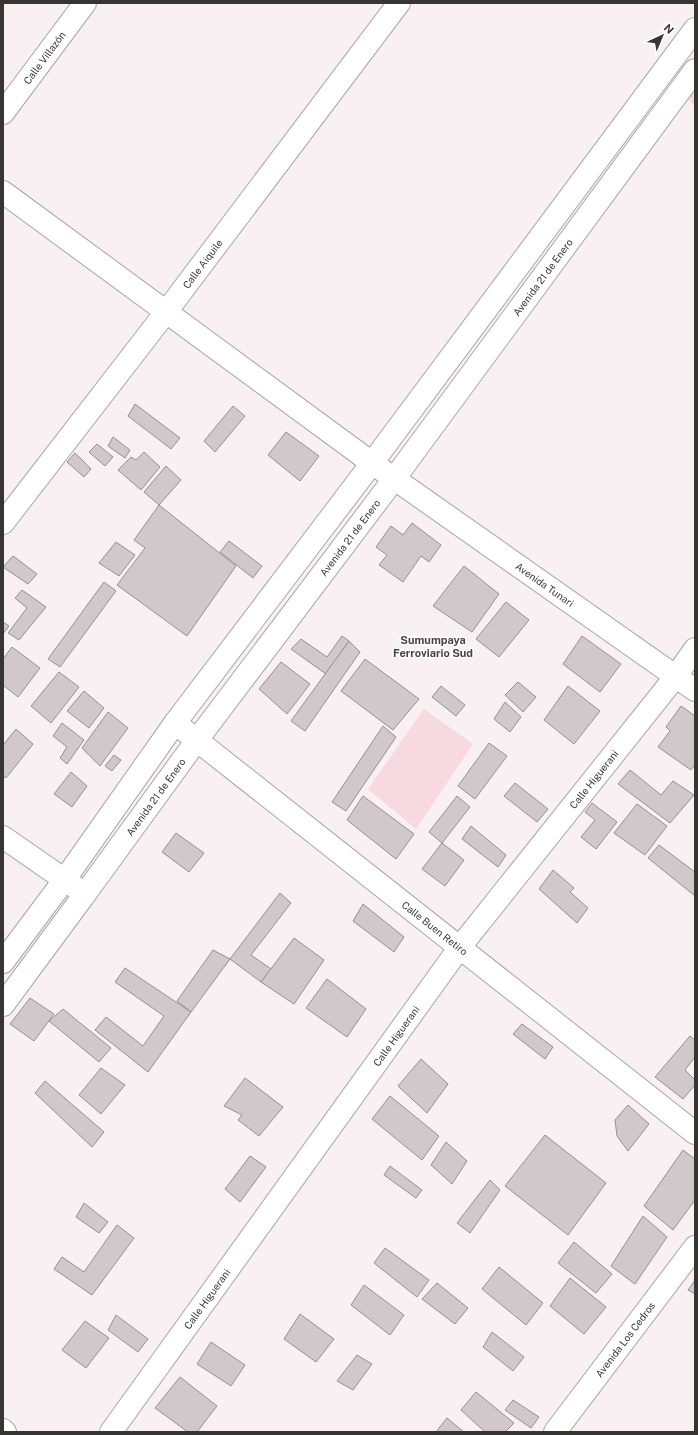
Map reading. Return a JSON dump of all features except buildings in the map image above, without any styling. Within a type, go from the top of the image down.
[{"type":"street","name":"Calle Villazón","points":[[3,113],[85,3]]},
{"type":"street","name":"Calle Aiquile","points":[[3,523],[166,312],[399,3]]},
{"type":"street","points":[[3,962],[65,879],[175,723],[372,463],[695,29]]},
{"type":"street","name":"Avenida 21 de Enero","points":[[3,1005],[197,740],[394,479],[695,70]]},
{"type":"street","name":"Avenida Tunari","points":[[3,192],[394,479],[695,690]]},
{"type":"street","points":[[549,225],[569,242]]},
{"type":"street","name":"Calle Higuerani","points":[[111,1432],[460,948],[676,676],[695,649]]},
{"type":"street","name":"Calle Buen Retiro","points":[[175,723],[695,1134]]},
{"type":"street","points":[[3,837],[85,894]]},
{"type":"street","name":"Avenida Los Cedros","points":[[556,1432],[695,1247]]},
{"type":"green space","points":[[695,80],[695,106],[687,99]]},
{"type":"green space","points":[[424,709],[473,744],[416,829],[368,789]]},
{"type":"district","name":"Sumumpaya Ferroviario Sud","points":[[433,646]]}]
